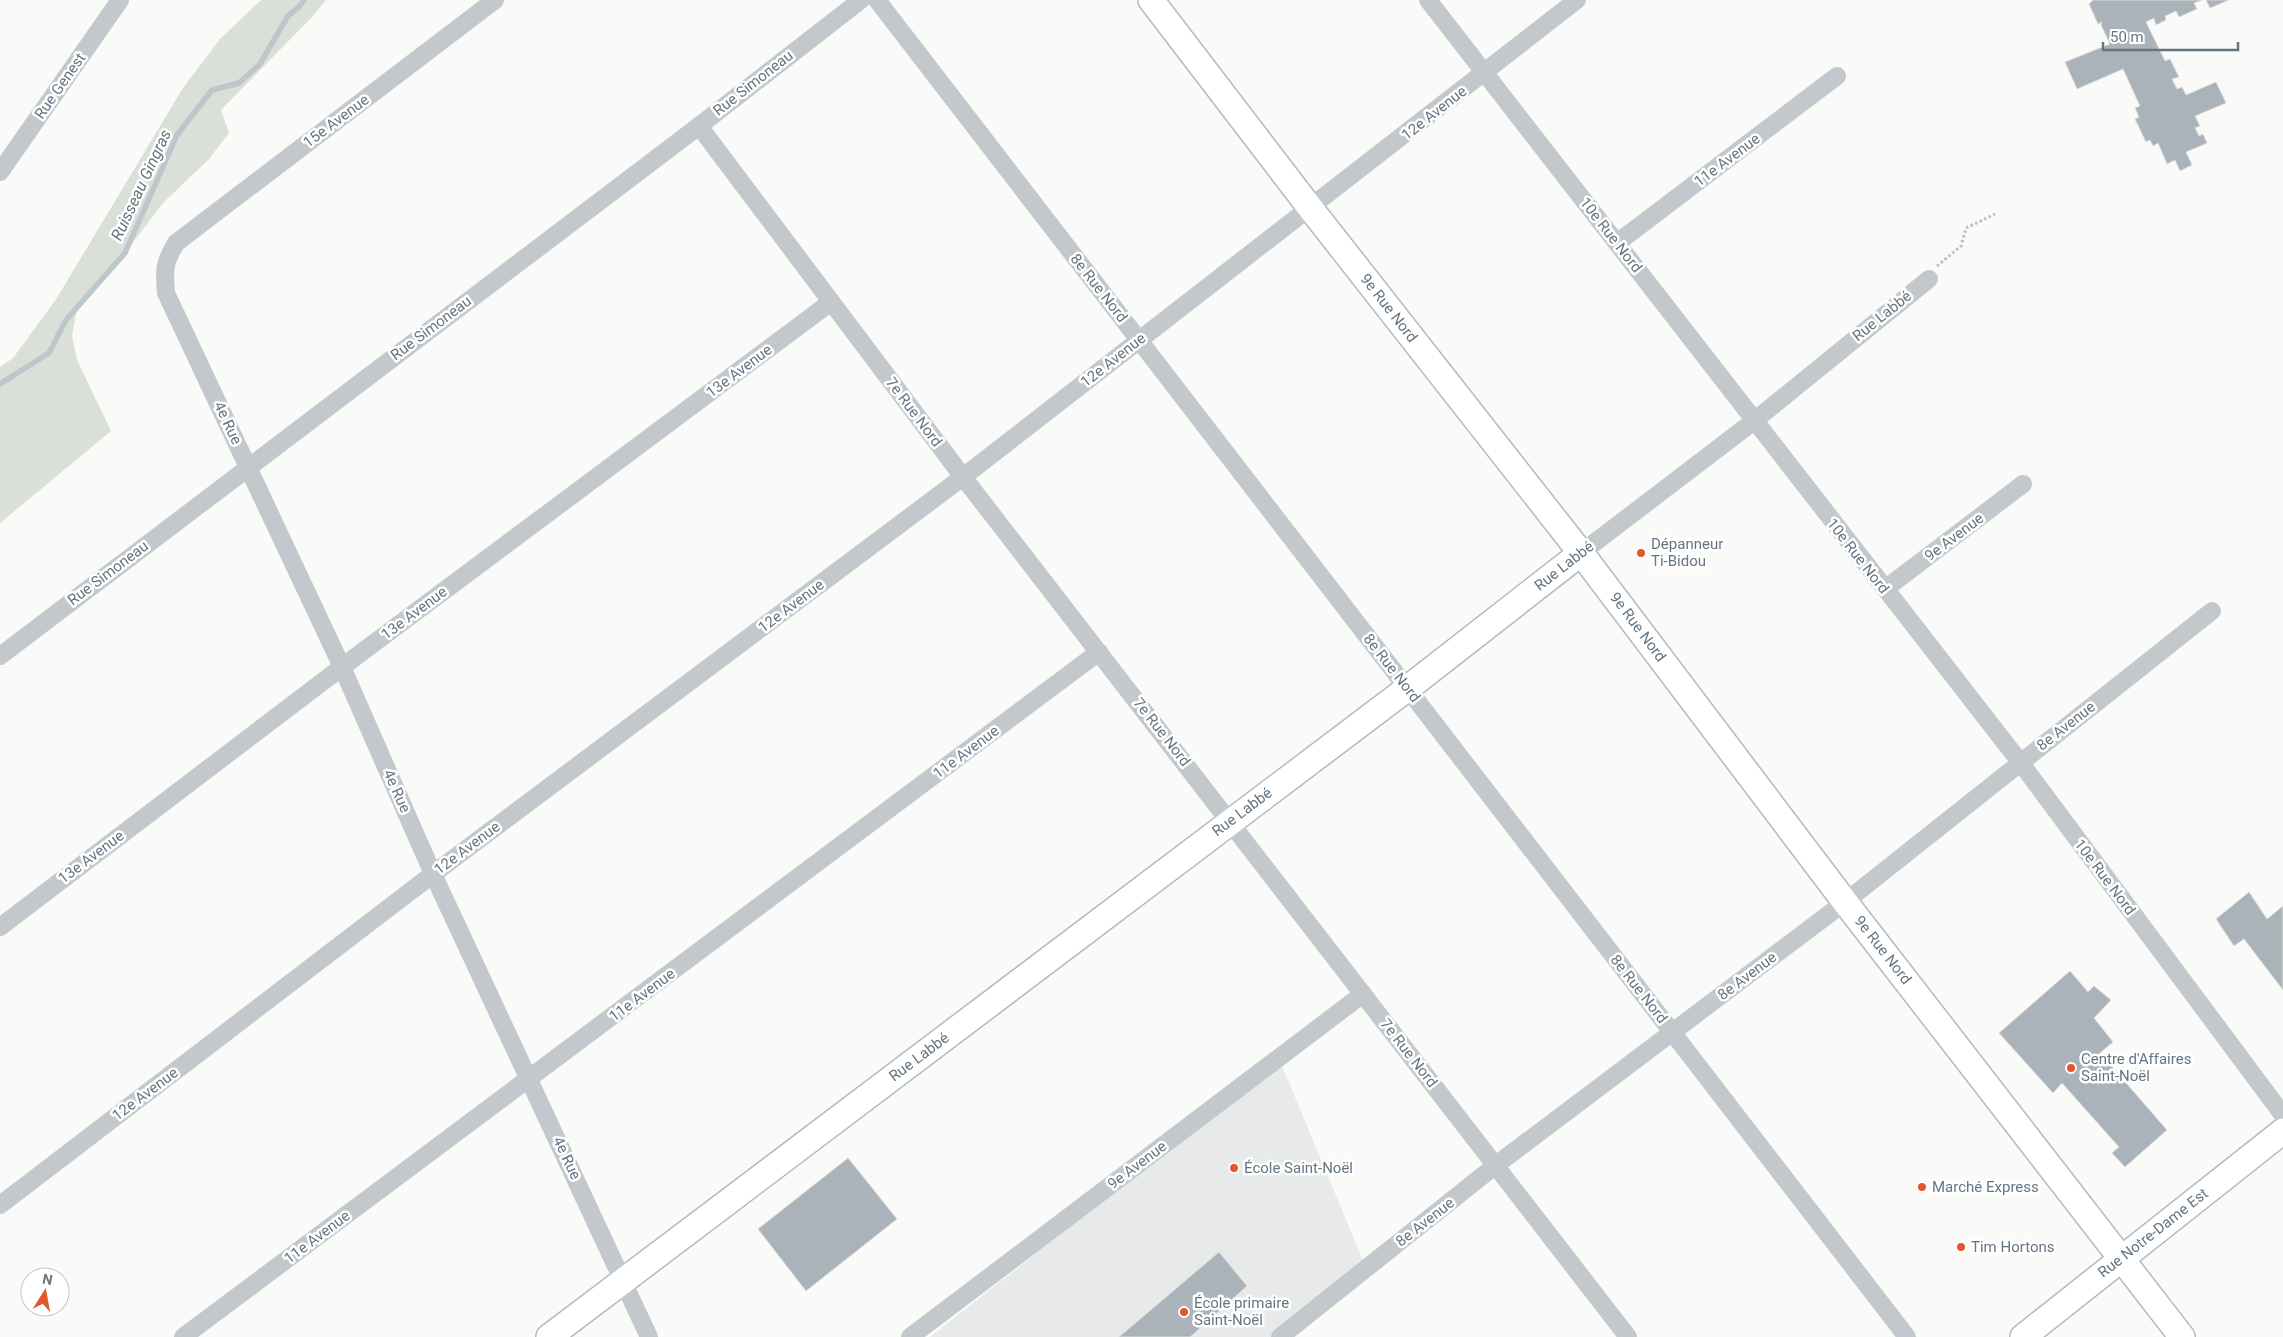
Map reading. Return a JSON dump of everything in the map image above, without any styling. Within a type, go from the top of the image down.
[{"type":"street","name":"Rue Genest","points":[[0,172],[120,0]]},
{"type":"street","name":"15e Avenue","points":[[176,243],[495,0]]},
{"type":"street","name":"Rue Simoneau","points":[[0,656],[248,466],[699,126],[861,0]]},
{"type":"street","name":"8e Rue Nord","points":[[877,0],[1907,1337]]},
{"type":"street","name":"9e Rue Nord","points":[[1150,0],[1311,209],[1582,553],[1845,902],[2182,1337]]},
{"type":"street","name":"10e Rue Nord","points":[[1428,0],[1884,590],[2020,762],[2283,1116]]},
{"type":"street","name":"12e Avenue","points":[[0,1205],[433,874],[963,477],[1311,209],[1577,0]]},
{"type":"street","name":"11e Avenue","points":[[1617,243],[1837,76]]},
{"type":"street","name":"7e Rue Nord","points":[[699,126],[963,477],[1628,1337]]},
{"type":"street","name":"4e Rue","points":[[176,243],[166,259],[164,273],[166,293],[342,667],[433,874],[531,1079],[650,1337]]},
{"type":"street","name":"Rue Labbé","points":[[549,1337],[1230,820],[1408,688],[1754,421],[1928,279]]},
{"type":"street","name":"13e Avenue","points":[[0,927],[342,667],[831,302]]},
{"type":"street","name":"9e Avenue","points":[[1884,590],[2023,484]]},
{"type":"street","name":"8e Avenue","points":[[1280,1337],[1496,1165],[1845,902],[2212,612]]},
{"type":"street","name":"11e Avenue","points":[[183,1337],[531,1079],[1099,652]]},
{"type":"street","name":"9e Avenue","points":[[910,1337],[1364,994]]},
{"type":"street","name":"Rue Notre-Dame Est","points":[[2024,1337],[2283,1131]]},
{"type":"path","points":[[1928,279],[1934,268],[1961,246],[1966,228],[1995,214]]},
{"type":"shaded area","points":[[261,0],[326,0],[313,16],[221,110],[229,133],[209,159],[162,204],[125,253],[77,308],[72,336],[77,360],[111,431],[0,523],[0,367],[13,358],[55,301],[183,88],[220,39]]},
{"type":"shaded area","name":"École Saint-Noël","points":[[1280,1061],[1369,1275],[1287,1337],[930,1337]]},
{"type":"building","points":[[2093,0],[2202,0],[2194,3],[2197,9],[2179,17],[2176,11],[2165,16],[2166,20],[2156,25],[2154,18],[2146,22],[2165,61],[2170,59],[2179,77],[2172,79],[2177,89],[2182,87],[2186,95],[2216,82],[2226,103],[2195,116],[2200,126],[2195,128],[2199,136],[2203,134],[2207,143],[2186,152],[2192,165],[2180,171],[2175,160],[2167,164],[2158,143],[2153,146],[2150,140],[2146,142],[2135,119],[2139,117],[2135,108],[2140,106],[2123,69],[2077,89],[2065,62],[2110,44],[2101,25],[2102,22],[2098,24],[2089,4]]},
{"type":"building","points":[[2206,0],[2229,0],[2210,8]]},
{"type":"building","points":[[2249,892],[2267,919],[2283,906],[2283,990],[2244,939],[2234,946],[2216,919]]},
{"type":"building","name":"Centre d'Affaires Saint-Noël","points":[[2070,971],[2088,992],[2094,986],[2111,1000],[2094,1018],[2113,1042],[2100,1053],[2167,1130],[2125,1167],[2112,1153],[2119,1147],[2062,1083],[2053,1093],[1999,1033]]},
{"type":"building","points":[[848,1158],[897,1219],[806,1291],[758,1229]]},
{"type":"building","name":"École primaire Saint-Noël","points":[[1219,1252],[1247,1286],[1190,1337],[1119,1337]]},
{"type":"waterway","name":"Ruisseau Gingras","points":[[0,384],[49,353],[66,320],[125,253],[177,135],[212,90],[239,83],[260,64],[288,16],[304,0]]},
{"type":"place","name":"Dépanneur Ti-Bidou","points":[[1641,553]]},
{"type":"place","name":"Centre d'Affaires Saint-Noël","points":[[2071,1068]]},
{"type":"place","name":"École Saint-Noël","points":[[1234,1168]]},
{"type":"place","name":"Marché Express","points":[[1922,1187]]},
{"type":"place","name":"Tim Hortons","points":[[1961,1247]]},
{"type":"place","name":"École primaire Saint-Noël","points":[[1184,1312]]}]
